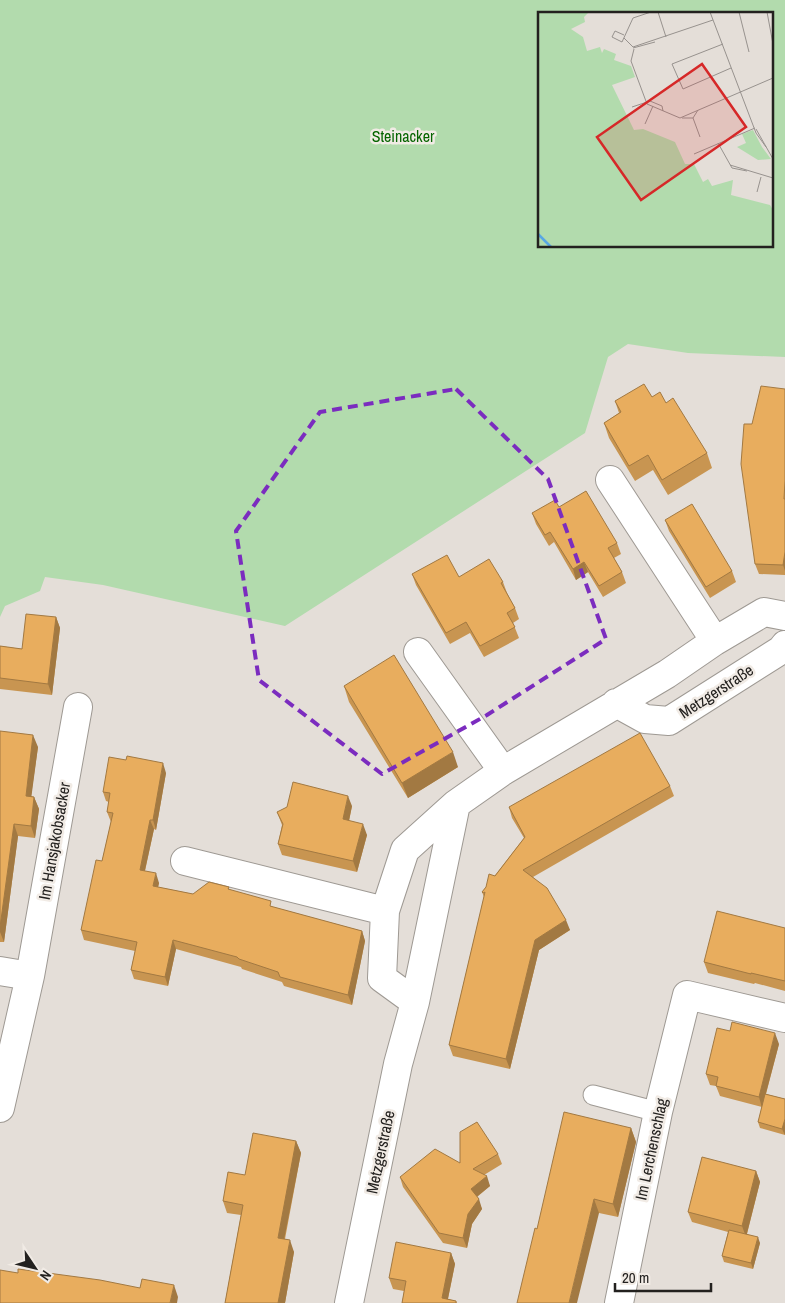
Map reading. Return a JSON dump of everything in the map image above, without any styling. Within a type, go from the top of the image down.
[{"type":"street","points":[[610,480],[715,641]]},
{"type":"street","points":[[415,1002],[382,978],[385,911],[405,850],[456,804],[503,771],[667,674],[715,641],[764,612],[785,616]]},
{"type":"street","name":"Metzgerstraße","points":[[616,703],[645,719],[669,721],[781,650],[785,645]]},
{"type":"street","points":[[418,652],[503,771]]},
{"type":"street","name":"Im Hansjakobsacker","points":[[0,1108],[30,976],[78,707]]},
{"type":"street","name":"Metzgerstraße","points":[[349,1303],[456,804]]},
{"type":"street","points":[[185,861],[385,911]]},
{"type":"street","points":[[0,971],[30,976]]},
{"type":"street","name":"Im Lerchenschlag","points":[[619,1303],[658,1112],[687,995],[785,1018]]},
{"type":"lane","points":[[593,1095],[658,1112]]},
{"type":"highlighted area","points":[[456,389],[548,479],[606,639],[487,715],[382,774],[259,680],[236,531],[320,412]]},
{"type":"green space","name":"Steinacker","points":[[0,0],[785,0],[785,357],[688,353],[628,344],[608,357],[585,433],[285,626],[103,585],[45,577],[40,591],[5,606],[0,617]]},
{"type":"building","points":[[644,384],[652,397],[660,392],[666,403],[673,398],[707,453],[662,480],[648,455],[629,466],[604,423],[621,412],[615,401]]},
{"type":"building","points":[[761,386],[785,389],[785,552],[783,565],[755,564],[741,464],[744,424],[752,424]]},
{"type":"building","points":[[586,491],[617,543],[608,548],[622,572],[599,586],[584,562],[573,569],[550,532],[545,535],[532,513],[555,500],[559,507]]},
{"type":"building","points":[[692,504],[732,571],[706,587],[665,520]]},
{"type":"building","points":[[447,555],[459,577],[489,559],[503,582],[501,583],[515,608],[507,613],[515,627],[480,646],[466,622],[446,633],[412,574]]},
{"type":"building","points":[[26,614],[56,617],[48,684],[0,678],[0,646],[22,649]]},
{"type":"building","points":[[394,655],[453,752],[402,783],[344,686]]},
{"type":"building","points":[[0,731],[33,735],[26,796],[34,797],[31,826],[14,824],[0,927]]},
{"type":"building","points":[[640,733],[670,786],[523,870],[547,888],[566,920],[535,940],[506,1059],[449,1045],[485,892],[482,892],[486,887],[489,874],[495,876],[525,837],[509,807]]},
{"type":"building","points":[[127,756],[163,763],[153,820],[150,820],[140,870],[156,873],[153,886],[193,894],[209,882],[271,901],[270,906],[362,931],[348,995],[280,977],[278,972],[237,957],[173,940],[165,977],[131,970],[137,942],[81,930],[96,860],[102,861],[113,813],[107,812],[110,793],[103,792],[109,757],[126,760]]},
{"type":"building","points":[[293,782],[348,796],[343,819],[363,824],[353,861],[278,844],[283,824],[277,812],[287,807]]},
{"type":"building","points":[[717,911],[785,928],[785,981],[704,962]]},
{"type":"building","points":[[732,1022],[775,1033],[759,1097],[716,1086],[718,1077],[706,1074],[717,1028],[730,1031]]},
{"type":"building","points":[[765,1094],[785,1099],[785,1119],[782,1129],[758,1122]]},
{"type":"building","points":[[564,1112],[631,1128],[613,1204],[594,1199],[569,1303],[517,1303],[535,1228],[537,1229]]},
{"type":"building","points":[[477,1122],[498,1154],[473,1169],[487,1176],[471,1189],[479,1199],[468,1214],[463,1238],[439,1233],[400,1177],[435,1149],[460,1163],[460,1132]]},
{"type":"building","points":[[253,1133],[296,1141],[278,1238],[290,1240],[278,1303],[225,1303],[243,1205],[223,1201],[228,1172],[245,1175]]},
{"type":"building","points":[[702,1157],[756,1171],[742,1226],[688,1212]]},
{"type":"building","points":[[729,1230],[758,1237],[751,1263],[722,1256]]},
{"type":"building","points":[[396,1242],[451,1253],[442,1298],[456,1301],[456,1303],[402,1303],[406,1281],[389,1278]]},
{"type":"building","points":[[18,1269],[100,1280],[140,1288],[142,1279],[174,1285],[170,1303],[0,1303],[0,1270],[18,1273]]}]
